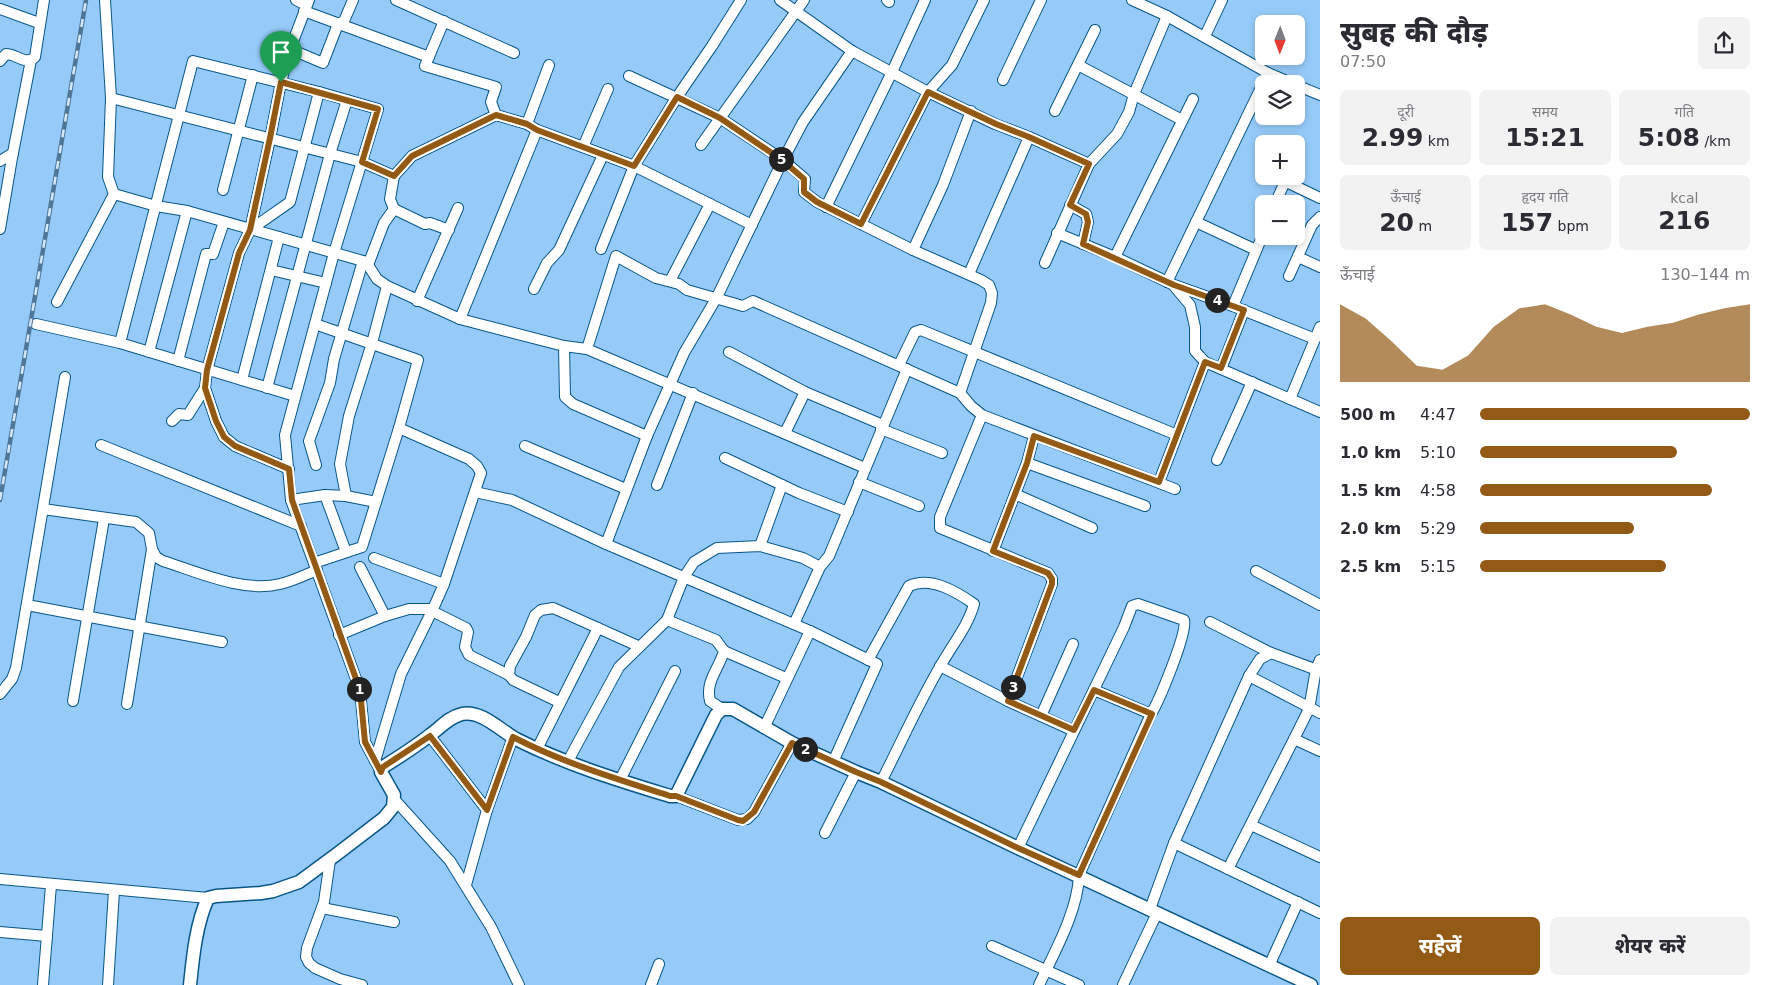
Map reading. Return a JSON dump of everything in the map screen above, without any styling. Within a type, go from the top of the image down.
[{"type":"street","points":[[0,228],[32,60],[35,57],[44,0]]},
{"type":"street","points":[[57,302],[114,194],[108,177],[111,98],[104,0]]},
{"type":"street","points":[[296,0],[338,24],[429,57]]},
{"type":"street","points":[[290,49],[324,63],[338,24],[344,21],[352,0]]},
{"type":"street","points":[[396,0],[514,53]]},
{"type":"street","points":[[600,249],[634,166],[741,0]]},
{"type":"street","points":[[780,0],[852,51],[928,92],[1089,164]]},
{"type":"street","points":[[701,145],[804,0]]},
{"type":"street","points":[[826,207],[925,0]]},
{"type":"street","points":[[861,224],[928,92],[952,65],[984,0]]},
{"type":"street","points":[[1003,80],[1041,0]]},
{"type":"street","points":[[1132,0],[1205,36],[1273,75]]},
{"type":"street","points":[[1205,36],[1222,0]]},
{"type":"street","points":[[289,469],[235,446],[224,437],[216,421],[205,388],[207,370],[239,253],[250,230],[281,82],[290,49],[306,6]]},
{"type":"street","points":[[0,9],[39,23]]},
{"type":"street","points":[[1044,263],[1089,164],[1117,134],[1129,112],[1134,94],[1167,16]]},
{"type":"street","points":[[444,21],[425,66],[496,87],[491,102],[496,115]]},
{"type":"street","points":[[1055,111],[1095,30]]},
{"type":"street","points":[[606,544],[647,436],[684,353],[717,297],[782,160],[803,122],[852,51]]},
{"type":"street","points":[[0,61],[6,54],[26,61],[32,60]]},
{"type":"street","points":[[0,879],[114,891],[208,898],[273,891],[299,882],[384,818],[393,806],[394,795],[365,742],[360,690],[292,500],[285,434],[334,253],[378,109],[281,82],[193,61],[120,343]]},
{"type":"street","points":[[527,124],[549,65]]},
{"type":"street","points":[[1078,65],[1182,120]]},
{"type":"street","points":[[1170,283],[1196,222],[1268,73]]},
{"type":"street","points":[[223,190],[253,75]]},
{"type":"street","points":[[629,76],[720,118],[782,160],[804,179],[804,192],[826,207],[989,285],[992,293],[991,303],[960,393]]},
{"type":"street","points":[[1305,88],[1320,95]]},
{"type":"street","points":[[583,147],[608,90]]},
{"type":"street","points":[[250,230],[290,202],[319,92]]},
{"type":"street","points":[[111,98],[362,162],[394,176]]},
{"type":"street","points":[[1115,257],[1193,99]]},
{"type":"street","points":[[267,388],[330,154],[347,100]]},
{"type":"street","points":[[914,250],[943,186],[971,112]]},
{"type":"street","points":[[448,230],[430,223],[425,224],[394,210],[390,199],[394,176],[412,156],[496,115],[527,124],[537,130],[634,166],[752,225]]},
{"type":"street","points":[[460,319],[537,130]]},
{"type":"street","points":[[969,274],[1029,137]]},
{"type":"street","points":[[0,161],[13,153]]},
{"type":"street","points":[[534,289],[546,264],[559,250],[603,155]]},
{"type":"street","points":[[1297,185],[1320,198]]},
{"type":"street","points":[[114,194],[156,206],[187,211],[250,230],[307,244],[366,263],[377,279],[387,286],[460,319],[564,346],[587,349],[865,468]]},
{"type":"street","points":[[670,282],[710,204]]},
{"type":"street","points":[[1070,205],[1086,214],[1088,222],[1083,244]]},
{"type":"street","points":[[417,301],[458,208]]},
{"type":"street","points":[[316,465],[309,441],[330,383],[334,359],[352,295],[384,223],[394,210]]},
{"type":"street","points":[[149,352],[187,211]]},
{"type":"street","points":[[1289,276],[1312,225],[1320,217]]},
{"type":"street","points":[[178,361],[206,254],[213,254],[224,222]]},
{"type":"street","points":[[1196,222],[1256,250]]},
{"type":"street","points":[[1057,233],[1115,257],[1170,283],[1315,339]]},
{"type":"street","points":[[242,380],[279,237]]},
{"type":"street","points":[[1233,306],[1258,245]]},
{"type":"street","points":[[587,349],[616,256],[656,278],[679,284],[687,290],[717,297],[743,306],[753,301],[960,393],[982,415],[1176,489]]},
{"type":"street","points":[[1298,257],[1320,267]]},
{"type":"street","points":[[271,270],[326,283]]},
{"type":"street","points":[[1170,283],[1190,305],[1195,327],[1195,351],[1205,362],[1320,411]]},
{"type":"street","points":[[346,496],[340,464],[349,416],[372,343],[387,286]]},
{"type":"street","points":[[1221,368],[1244,310]]},
{"type":"street","points":[[36,324],[120,343],[295,396]]},
{"type":"street","points":[[42,509],[136,522],[144,527],[156,557],[163,561],[215,578],[247,585],[265,586],[281,584],[346,552],[362,547],[400,428],[418,360],[342,332],[314,324]]},
{"type":"street","points":[[1290,398],[1320,327]]},
{"type":"street","points":[[794,624],[820,567],[829,556],[848,512],[882,427],[915,332],[918,330],[927,331],[1177,435]]},
{"type":"street","points":[[564,346],[565,397],[573,404],[647,436]]},
{"type":"street","points":[[729,352],[805,392],[942,453]]},
{"type":"street","points":[[1159,482],[1205,362]]},
{"type":"street","points":[[0,694],[12,679],[16,668],[64,377]]},
{"type":"street","points":[[1218,460],[1252,382]]},
{"type":"street","points":[[172,420],[179,414],[188,414],[205,388]]},
{"type":"street","points":[[785,433],[805,392]]},
{"type":"street","points":[[657,485],[693,393]]},
{"type":"street","points":[[982,415],[940,518],[940,528],[1048,573],[1052,579],[1052,584],[1008,701]]},
{"type":"street","points":[[378,767],[401,674],[444,584],[481,474],[477,466],[469,459],[400,428]]},
{"type":"street","points":[[993,551],[1027,463],[1034,436]]},
{"type":"street","points":[[101,445],[301,526]]},
{"type":"street","points":[[525,446],[626,489]]},
{"type":"street","points":[[725,458],[782,485],[848,512]]},
{"type":"street","points":[[1027,463],[1145,506]]},
{"type":"street","points":[[859,482],[918,506]]},
{"type":"street","points":[[760,546],[782,485]]},
{"type":"street","points":[[475,492],[512,500],[606,544],[810,631],[877,664],[833,762]]},
{"type":"street","points":[[1014,494],[1092,528]]},
{"type":"street","points":[[292,500],[325,495],[346,496],[376,502]]},
{"type":"street","points":[[325,495],[346,552]]},
{"type":"street","points":[[73,701],[104,519]]},
{"type":"street","points":[[568,761],[619,667],[638,646],[667,620],[684,577],[694,562],[717,548],[760,546],[803,558],[820,567]]},
{"type":"street","points":[[127,704],[152,549]]},
{"type":"street","points":[[374,558],[444,584]]},
{"type":"street","points":[[360,567],[385,616]]},
{"type":"street","points":[[1256,572],[1320,605]]},
{"type":"street","points":[[868,660],[905,590],[909,586],[922,582],[936,584],[974,604],[881,782]]},
{"type":"street","points":[[1018,848],[1132,606],[1138,604],[1181,618],[1185,624],[1160,699],[1079,875],[1079,887],[1074,907],[1039,985]]},
{"type":"street","points":[[27,605],[222,642]]},
{"type":"street","points":[[509,676],[510,666],[526,637],[535,615],[541,610],[553,608],[638,646]]},
{"type":"street","points":[[339,635],[385,616],[409,609],[432,610],[466,628],[468,632],[465,647],[469,655],[509,676],[513,680],[559,702]]},
{"type":"street","points":[[667,620],[716,640],[724,651],[786,678]]},
{"type":"street","points":[[1210,622],[1271,653],[1319,667],[1308,709],[1228,869]]},
{"type":"street","points":[[537,749],[559,702],[598,628]]},
{"type":"street","points":[[764,728],[786,678],[810,631]]},
{"type":"street","points":[[1041,716],[1073,644]]},
{"type":"street","points":[[724,651],[710,679],[708,693],[710,701],[722,709],[733,709],[792,743],[881,782],[1306,984]]},
{"type":"street","points":[[1127,984],[1153,911],[1174,843],[1249,676],[1260,659],[1271,653]]},
{"type":"street","points":[[940,666],[1008,701],[1074,730]]},
{"type":"street","points":[[620,780],[675,671]]},
{"type":"street","points":[[1249,676],[1308,709],[1320,713]]},
{"type":"street","points":[[1094,690],[1152,714]]},
{"type":"street","points":[[676,796],[716,715],[722,709]]},
{"type":"street","points":[[378,767],[383,767],[430,736],[452,718],[461,714],[470,714],[481,718],[537,749],[620,780],[670,796],[676,796],[738,820],[747,819],[754,812],[792,743]]},
{"type":"street","points":[[430,736],[487,810]]},
{"type":"street","points":[[466,885],[487,810],[513,737]]},
{"type":"street","points":[[1294,740],[1320,751]]},
{"type":"street","points":[[825,833],[856,772]]},
{"type":"street","points":[[394,800],[450,860],[491,927],[519,985]]},
{"type":"street","points":[[1251,825],[1320,857]]},
{"type":"street","points":[[1174,843],[1320,912]]},
{"type":"street","points":[[330,860],[326,895],[307,948],[306,957],[315,968],[340,979],[362,985]]},
{"type":"street","points":[[43,985],[51,885]]},
{"type":"street","points":[[108,985],[114,891]]},
{"type":"street","points":[[190,985],[202,910],[208,898]]},
{"type":"street","points":[[1269,966],[1298,902]]},
{"type":"street","points":[[322,908],[394,922]]},
{"type":"street","points":[[0,932],[47,936]]},
{"type":"street","points":[[992,946],[1079,985]]},
{"type":"street","points":[[651,985],[659,964]]},
{"type":"railway","points":[[0,500],[86,0]]},
{"type":"route","points":[[281,82],[378,109],[362,162],[394,176],[412,156],[496,115],[527,124],[537,130],[634,166],[677,97],[720,118],[782,160],[804,179],[804,192],[817,202],[861,224],[928,92],[1089,164],[1070,205],[1086,214],[1088,222],[1083,244],[1174,285],[1244,310],[1221,368],[1205,362],[1159,482],[1034,436],[1027,463],[993,551],[1048,573],[1052,579],[1052,584],[1008,701],[1074,730],[1094,690],[1152,714],[1079,875],[881,782],[792,743],[754,812],[743,821],[676,796],[670,796],[620,780],[537,749],[513,737],[487,810],[430,736],[383,767],[381,772],[365,742],[360,690],[292,500],[289,469],[235,446],[224,437],[216,421],[205,388],[207,370],[239,253],[250,230],[281,82]]}]
